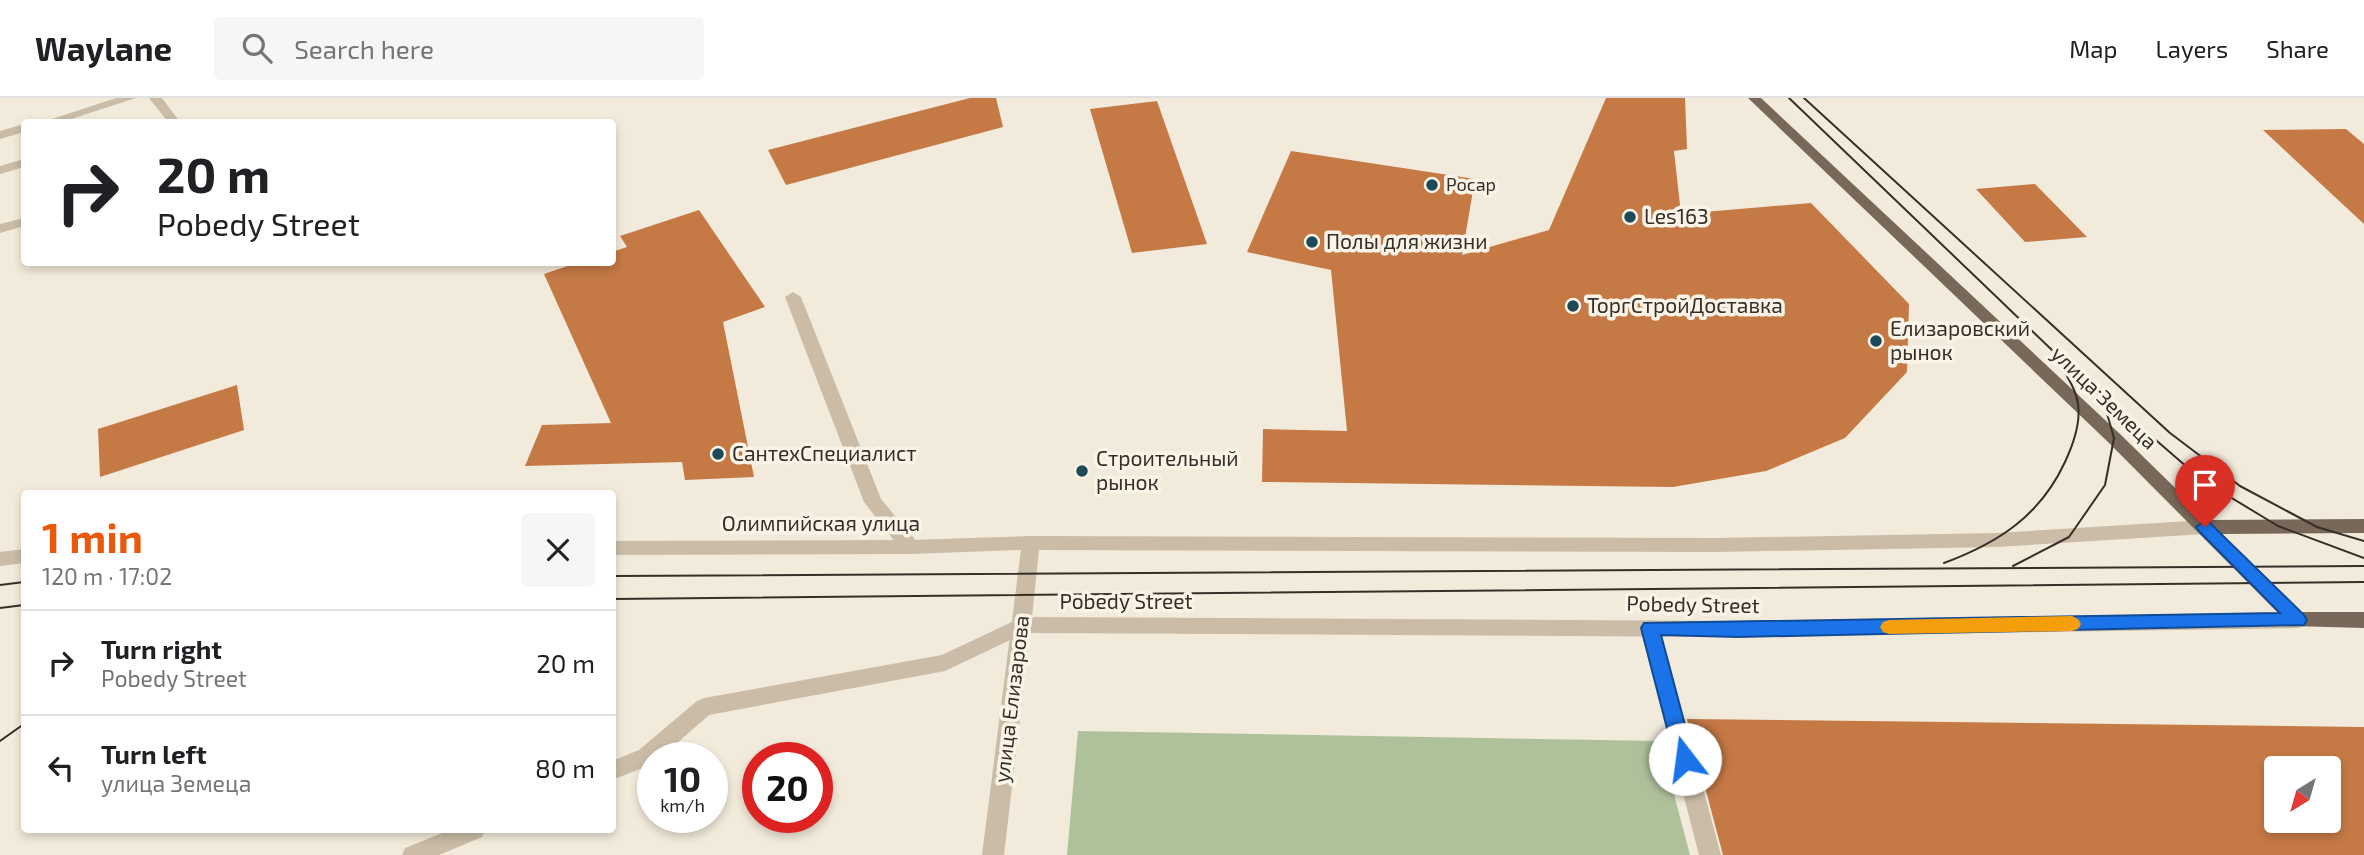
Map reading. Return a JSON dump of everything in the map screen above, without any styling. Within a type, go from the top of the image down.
[{"type":"main road","name":"улица Земеца","points":[[1754,98],[2205,527],[2298,620]]},
{"type":"main road","points":[[2205,527],[2364,526]]},
{"type":"main road","name":"Pobedy Street","points":[[2298,620],[2364,620]]},
{"type":"street","points":[[59,119],[130,98]]},
{"type":"street","points":[[155,98],[172,119]]},
{"type":"street","points":[[0,135],[21,129]]},
{"type":"street","points":[[0,170],[21,164]]},
{"type":"street","points":[[0,229],[21,223]]},
{"type":"street","points":[[793,297],[873,502],[910,547]]},
{"type":"street","points":[[1031,543],[1716,545],[1997,540],[2205,527]]},
{"type":"street","name":"Олимпийская улица","points":[[616,548],[910,547],[1031,543]]},
{"type":"street","name":"улица Елизарова","points":[[993,855],[1031,543]]},
{"type":"street","points":[[0,559],[21,556]]},
{"type":"street","name":"Pobedy Street","points":[[1021,625],[1738,629],[2298,620]]},
{"type":"street","points":[[616,769],[646,757],[704,706],[945,663],[1021,625]]},
{"type":"street","points":[[1650,628],[1710,855]]},
{"type":"street","points":[[412,855],[467,833]]},
{"type":"green space","points":[[1078,731],[1660,741],[1690,855],[1067,855]]},
{"type":"building","points":[[970,98],[996,98],[1003,127],[786,185],[768,150]]},
{"type":"building","points":[[1606,98],[1685,98],[1687,149],[1674,151],[1681,214],[1811,203],[1909,304],[1907,372],[1845,438],[1766,471],[1673,487],[1262,482],[1263,429],[1347,431],[1331,270],[1247,252],[1291,151],[1475,179],[1462,255],[1549,230]]},
{"type":"building","points":[[1157,101],[1207,244],[1132,253],[1090,109]]},
{"type":"building","points":[[2346,129],[2364,144],[2364,224],[2263,130]]},
{"type":"building","points":[[2035,184],[2087,237],[2025,242],[1976,189]]},
{"type":"building","points":[[699,210],[765,307],[723,322],[754,477],[685,480],[682,462],[525,466],[542,425],[611,423],[544,274],[567,266],[616,266],[616,251],[627,247],[620,236]]},
{"type":"building","points":[[237,385],[244,430],[100,477],[98,429]]},
{"type":"building","points":[[1687,719],[2364,727],[2364,855],[1723,855]]},
{"type":"tram line","points":[[1789,98],[2054,352],[2202,480],[2278,526],[2364,558]]},
{"type":"tram line","points":[[1804,98],[2170,433],[2240,486],[2317,527],[2364,541]]},
{"type":"tram line","points":[[1944,563],[1982,546],[2015,525],[2043,498],[2055,481],[2073,441],[2079,412],[2075,392],[2058,360]]},
{"type":"tram line","points":[[2013,566],[2069,537],[2105,485],[2114,438],[2102,396]]},
{"type":"tram line","points":[[616,576],[2364,566]]},
{"type":"tram line","points":[[0,585],[21,582]]},
{"type":"tram line","points":[[616,599],[2364,582]]},
{"type":"tram line","points":[[0,608],[21,605]]},
{"type":"tram line","points":[[0,741],[21,726]]},
{"type":"slow traffic","points":[[1889,627],[2072,624]]},
{"type":"place","name":"Росар","points":[[1432,185]]},
{"type":"place","name":"Les163","points":[[1630,217]]},
{"type":"place","name":"Полы для жизни","points":[[1312,242]]},
{"type":"place","name":"ТоргСтройДоставка","points":[[1573,306]]},
{"type":"place","name":"Елизаровский рынок","points":[[1876,341]]},
{"type":"place","name":"СантехСпециалист","points":[[718,454]]},
{"type":"place","name":"Строительный рынок","points":[[1082,471]]},
{"type":"route","points":[[1685,759],[1650,628],[2298,620],[2205,527]]}]
